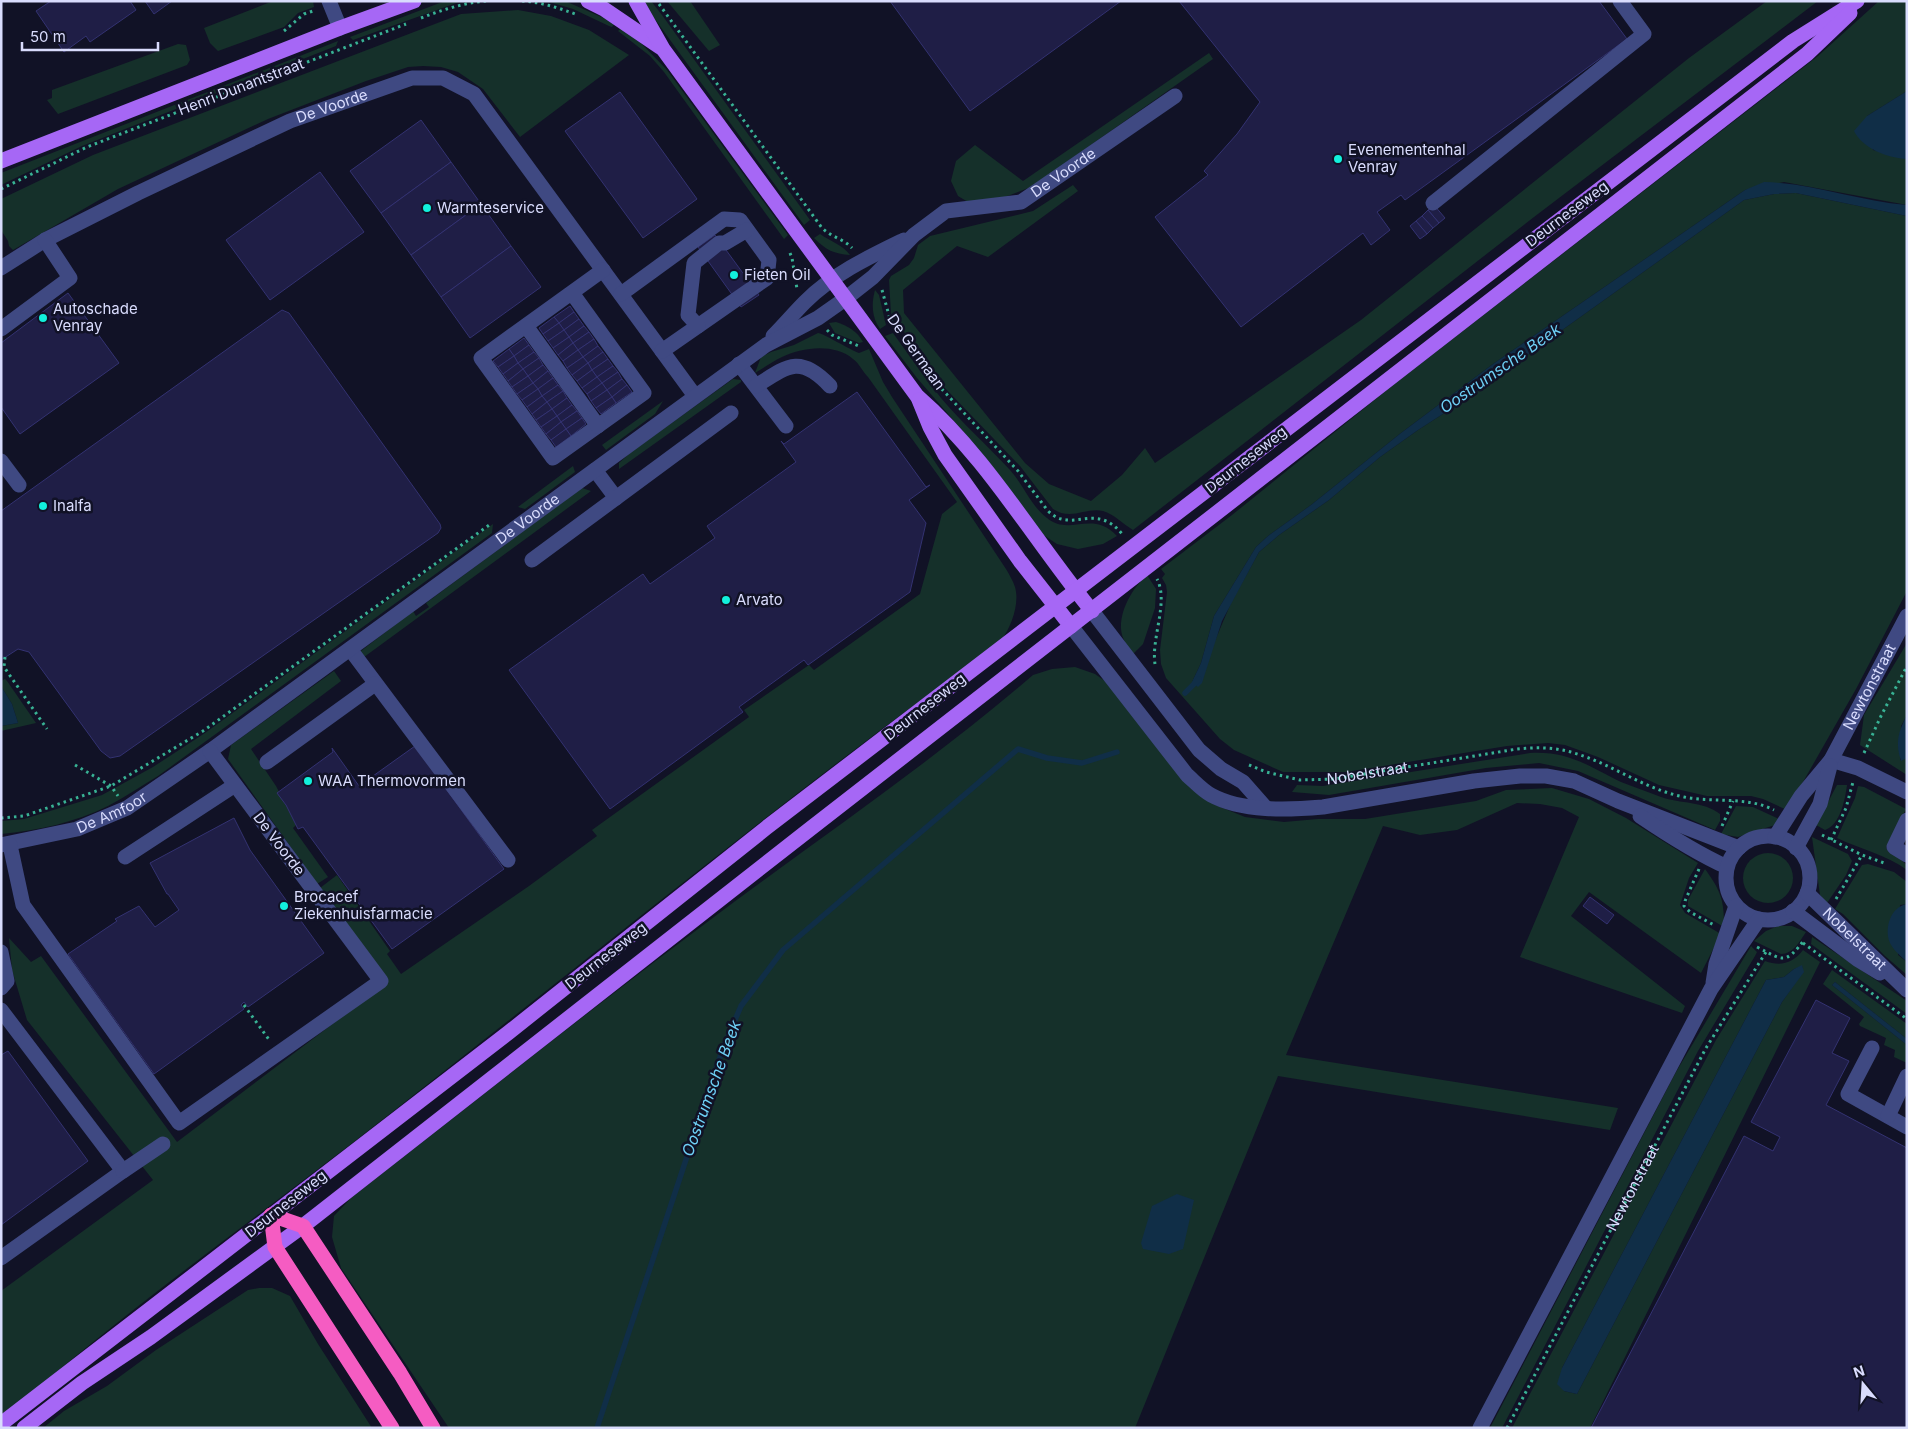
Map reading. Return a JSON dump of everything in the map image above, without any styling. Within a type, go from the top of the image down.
[{"type":"highway","points":[[392,1428],[275,1247],[271,1216],[303,1226],[395,1365],[433,1428]]},
{"type":"main road","name":"Henri Dunantstraat","points":[[1,161],[340,28],[414,1]]},
{"type":"main road","name":"De Germaan","points":[[588,1],[604,9],[663,49]]},
{"type":"main road","name":"De Germaan","points":[[636,1],[663,49],[917,396],[941,417],[965,444],[1092,611]]},
{"type":"main road","name":"Deurneseweg","points":[[1,1424],[604,958],[766,828],[1132,547],[1793,41],[1857,1]]},
{"type":"main road","name":"Deurneseweg","points":[[24,1428],[82,1383],[150,1337],[303,1226],[1070,626],[1092,611],[1147,566],[1807,54],[1863,1]]},
{"type":"main road","name":"De Germaan","points":[[917,396],[930,427],[945,455],[1020,561],[1070,626]]},
{"type":"street","points":[[1433,203],[1644,34],[1620,1]]},
{"type":"street","points":[[330,3],[340,28]]},
{"type":"street","name":"De Voorde","points":[[1,268],[45,240],[138,193],[290,122],[412,78],[443,78],[474,94],[695,396]]},
{"type":"street","name":"De Voorde","points":[[6,845],[23,905],[179,1123],[381,981],[210,752],[766,344],[818,318],[845,299],[874,277],[914,235],[946,212],[1021,202],[1176,96]]},
{"type":"street","points":[[621,294],[724,219],[740,220],[769,260],[768,278],[662,352]]},
{"type":"street","points":[[698,326],[688,315],[694,263],[719,243],[725,243],[747,230]]},
{"type":"street","name":"De Voorde","points":[[766,344],[806,301],[858,256],[914,235]]},
{"type":"street","points":[[1,329],[70,278],[45,240]]},
{"type":"street","points":[[572,292],[644,393],[553,458],[481,358],[526,326],[572,292],[603,270]]},
{"type":"street","points":[[526,326],[598,426]]},
{"type":"street","points":[[739,364],[786,426]]},
{"type":"street","points":[[756,386],[793,365],[804,366],[822,377],[830,386]]},
{"type":"street","points":[[532,560],[731,413]]},
{"type":"street","points":[[595,470],[616,498]]},
{"type":"street","points":[[4,471],[19,485]]},
{"type":"street","points":[[1092,611],[1199,750],[1221,768],[1243,782],[1266,807]]},
{"type":"street","name":"Newtonstraat","points":[[1775,837],[1801,796],[1831,760],[1907,616]]},
{"type":"street","name":"Nobelstraat","points":[[1070,626],[1193,780],[1211,795],[1226,802],[1245,806],[1289,810],[1323,807],[1474,781],[1533,775],[1555,776],[1574,781],[1618,801],[1739,848]]},
{"type":"street","points":[[350,649],[508,860]]},
{"type":"street","points":[[267,762],[375,684]]},
{"type":"street","name":"De Amfoor","points":[[6,845],[76,829],[128,808],[210,752]]},
{"type":"street","points":[[1831,760],[1858,768],[1907,792]]},
{"type":"street","name":"Newtonstraat","points":[[1796,848],[1820,804],[1831,760]]},
{"type":"street","points":[[125,857],[235,785]]},
{"type":"street","name":"Nobelstraat","points":[[1618,801],[1674,839],[1706,858],[1727,867]]},
{"type":"street","points":[[1907,820],[1894,847],[1907,855]]},
{"type":"street","points":[[1775,837],[1787,841],[1796,848],[1802,855],[1809,872],[1807,893],[1802,902],[1793,911],[1777,919],[1759,919],[1747,914],[1736,906],[1730,898],[1727,888],[1727,867],[1739,848],[1756,838],[1775,837]]},
{"type":"street","name":"Nobelstraat","points":[[1807,893],[1904,987]]},
{"type":"street","name":"Newtonstraat","points":[[1711,989],[1716,964],[1736,906]]},
{"type":"street","name":"Nobelstraat","points":[[1793,911],[1857,959],[1904,987]]},
{"type":"street","name":"Newtonstraat","points":[[1480,1428],[1711,989],[1759,919]]},
{"type":"street","points":[[1,952],[7,981],[1,988]]},
{"type":"street","points":[[1,1010],[124,1171]]},
{"type":"street","points":[[1872,1048],[1848,1094],[1907,1127]]},
{"type":"street","points":[[1888,1116],[1907,1076]]},
{"type":"street","points":[[1,1258],[163,1144]]},
{"type":"path","points":[[416,20],[442,10],[472,2],[486,1]]},
{"type":"path","points":[[522,1],[535,2]]},
{"type":"path","points":[[656,1],[822,228],[831,235],[846,242],[858,256]]},
{"type":"path","points":[[282,32],[304,14],[330,3]]},
{"type":"path","name":"Henri Dunantstraat","points":[[1,188],[87,147],[408,23]]},
{"type":"path","name":"De Germaan","points":[[874,277],[883,292],[890,319],[939,386],[1018,471],[1052,516],[1063,520],[1104,519],[1116,526],[1132,547]]},
{"type":"path","points":[[1,818],[24,816],[111,786],[204,731],[492,522]]},
{"type":"path","points":[[1147,566],[1158,580],[1161,590],[1155,642],[1156,667]]},
{"type":"path","points":[[5,657],[3,668],[47,729]]},
{"type":"path","name":"Nobelstraat","points":[[1244,762],[1277,775],[1300,780],[1315,780],[1334,779],[1517,750],[1542,748],[1575,753],[1660,792],[1706,801],[1733,801],[1716,839]]},
{"type":"path","points":[[75,764],[111,786],[128,808]]},
{"type":"path","points":[[1830,840],[1892,866]]},
{"type":"path","points":[[1706,858],[1694,878],[1684,906],[1690,912],[1727,932]]},
{"type":"path","name":"Newtonstraat","points":[[1507,1428],[1706,1048],[1766,952],[1745,941]]},
{"type":"path","name":"Nobelstraat","points":[[1803,943],[1907,1019]]},
{"type":"path","points":[[244,1005],[278,1053]]},
{"type":"green space","points":[[273,1],[313,1],[314,7],[298,13],[284,27],[218,51],[210,43],[204,28]]},
{"type":"green space","points":[[445,1],[462,1],[353,40],[350,37]]},
{"type":"green space","points":[[546,1],[565,1],[615,23],[612,27],[573,9]]},
{"type":"green space","points":[[647,1],[651,1],[662,15],[810,220],[804,225],[644,4]]},
{"type":"green space","points":[[667,1],[690,1],[720,45],[709,51]]},
{"type":"green space","points":[[1767,1],[1818,1],[1534,217],[1133,530],[1107,512],[1097,510],[1066,514],[1053,509],[1020,466],[944,387],[891,314],[889,280],[891,276],[909,265],[914,258],[918,245],[930,236],[1033,211],[1073,185],[1078,191],[988,257],[957,246],[903,290],[904,313],[1025,463],[1049,484],[1091,501],[1122,475],[1145,448],[1155,463],[1361,320],[1689,58]]},
{"type":"green space","points":[[1879,1],[1907,1],[1907,91],[1867,116],[1873,150],[1907,159],[1907,205],[1784,182],[1745,190],[1493,364],[1268,536],[1256,547],[1214,616],[1201,663],[1192,682],[1214,643],[1231,603],[1259,552],[1279,535],[1329,500],[1380,457],[1463,401],[1744,200],[1774,194],[1796,193],[1907,216],[1907,591],[1856,689],[1787,810],[1763,799],[1751,796],[1707,796],[1659,785],[1598,757],[1565,745],[1548,743],[1507,746],[1346,772],[1283,772],[1234,750],[1220,739],[1166,678],[1161,664],[1160,650],[1167,592],[1162,578],[1165,574],[1161,569],[1232,515],[1392,386],[1818,56]]},
{"type":"green space","points":[[518,10],[551,16],[589,30],[629,55],[520,137],[483,89],[458,72],[441,67],[408,67],[268,119],[118,189],[13,250],[1,230],[1,199],[93,155],[461,14]]},
{"type":"green space","points":[[621,28],[637,39],[667,70],[788,235],[784,239],[664,72],[650,56],[618,31]]},
{"type":"green space","points":[[338,41],[336,46],[82,146],[1,185],[1,173]]},
{"type":"green space","points":[[178,44],[186,45],[190,60],[187,65],[58,114],[47,100],[52,98],[52,90]]},
{"type":"green space","points":[[1209,53],[1213,59],[1031,187],[1005,197],[968,202],[958,196],[951,181],[956,161],[975,145],[1023,181]]},
{"type":"green space","points":[[820,234],[840,246],[850,255],[839,254],[822,246],[814,238]]},
{"type":"green space","points":[[875,290],[879,295],[886,325],[880,329],[873,311]]},
{"type":"green space","points":[[836,322],[852,329],[863,342],[859,343],[835,333],[829,323]]},
{"type":"green space","points":[[818,333],[859,353],[869,349],[883,382],[892,397],[1006,569],[1015,587],[1016,601],[1011,622],[1001,641],[878,732],[351,1144],[130,1313],[43,1383],[1,1420],[1,1291],[153,1180],[27,1020],[12,970],[9,938],[31,962],[41,956],[177,1142],[380,988],[320,888],[337,875],[390,951],[387,954],[401,974],[529,886],[597,836],[592,830],[749,717],[744,710],[809,665],[814,670],[920,594],[942,514],[957,502],[868,377],[855,361],[846,354],[818,348],[790,354],[775,360],[755,373],[761,357],[794,345]]},
{"type":"green space","points":[[893,333],[941,398],[1010,470],[1041,513],[1056,523],[1064,525],[1099,524],[1108,528],[1117,536],[1103,544],[1078,549],[1057,544],[1039,532],[979,450],[917,378],[885,336]]},
{"type":"green space","points":[[733,379],[741,380],[741,382],[619,469],[619,463],[630,453]]},
{"type":"green space","points":[[663,401],[655,414],[606,450],[602,445]]},
{"type":"green space","points":[[573,466],[575,472],[525,509],[518,507]]},
{"type":"green space","points":[[582,488],[591,491],[360,660],[357,654],[413,611],[416,616],[429,607],[426,603]]},
{"type":"green space","points":[[493,524],[492,533],[158,776],[121,799],[83,817],[28,831],[1,834],[1,821],[24,819],[102,795],[153,767],[205,733]]},
{"type":"green space","points":[[1147,575],[1156,589],[1155,608],[1143,644],[1133,654],[1121,632],[1121,623],[1130,596]]},
{"type":"green space","points":[[1907,643],[1907,715],[1901,726],[1900,760],[1907,758],[1907,775],[1860,745],[1864,715]]},
{"type":"green space","points":[[1075,667],[1095,674],[1105,681],[1213,804],[1245,817],[1284,822],[1318,819],[1365,819],[1476,801],[1506,790],[1552,788],[1589,799],[1626,818],[1698,863],[1689,878],[1680,905],[1685,913],[1721,934],[1701,973],[1589,892],[1571,916],[1685,1006],[1682,1013],[1520,957],[1579,817],[1562,808],[1540,804],[1517,803],[1457,830],[1420,835],[1383,826],[1286,1055],[1618,1108],[1610,1130],[1278,1076],[1135,1428],[449,1428],[341,1268],[332,1237],[334,1216],[351,1198],[590,1012],[734,902],[960,735],[1033,675],[1052,669]]},
{"type":"green space","points":[[334,671],[341,681],[251,749],[276,786],[296,825],[293,828],[328,877],[317,884],[228,759],[231,745]]},
{"type":"green space","points":[[5,679],[36,723],[1,731],[1,726],[18,723],[12,704],[1,686],[1,681]]},
{"type":"green space","points":[[1530,753],[1556,754],[1567,757],[1588,765],[1621,782],[1661,797],[1706,807],[1720,814],[1720,821],[1715,830],[1578,771],[1539,763],[1486,768],[1329,795],[1292,792],[1297,785],[1323,786]]},
{"type":"green space","points":[[1837,785],[1847,785],[1843,805],[1838,818],[1825,830],[1816,825]]},
{"type":"green space","points":[[1858,786],[1864,787],[1906,809],[1886,848],[1907,865],[1907,870],[1882,856],[1837,838],[1855,798]]},
{"type":"green space","points":[[1736,806],[1753,807],[1779,819],[1775,825],[1738,837],[1721,834]]},
{"type":"green space","points":[[1812,837],[1848,854],[1852,861],[1846,875],[1827,903],[1820,895]]},
{"type":"green space","points":[[1763,853],[1773,853],[1786,860],[1793,873],[1793,883],[1786,896],[1773,903],[1763,903],[1754,899],[1747,892],[1743,883],[1743,873],[1747,864],[1754,857]]},
{"type":"green space","points":[[1868,864],[1894,872],[1907,882],[1907,904],[1900,905],[1898,955],[1907,962],[1907,975],[1843,914],[1835,909],[1862,865]]},
{"type":"green space","points":[[1705,869],[1720,896],[1724,927],[1688,906],[1688,900]]},
{"type":"green space","points":[[1778,926],[1792,926],[1806,932],[1796,946],[1789,952],[1781,954],[1754,941],[1766,931]]},
{"type":"green space","points":[[1812,937],[1907,1001],[1907,1014],[1811,944]]},
{"type":"green space","points":[[1751,946],[1757,952],[1755,956],[1698,1051],[1502,1428],[1490,1428],[1676,1072]]},
{"type":"green space","points":[[1803,950],[1820,962],[1590,1428],[1512,1428],[1716,1040],[1765,961],[1776,964],[1786,963]],"holes":[[[1802,966],[1803,972],[1782,1002],[1577,1394],[1564,1391],[1562,1368],[1766,980],[1784,977],[1794,969]]]},
{"type":"green space","points":[[1832,970],[1907,1024],[1907,1039],[1835,982],[1832,985],[1907,1045],[1907,1063],[1894,1057],[1895,1050],[1884,1045],[1886,1038],[1860,1026],[1859,1024],[1864,1017],[1823,984]]},
{"type":"green space","points":[[272,1288],[290,1296],[318,1344],[372,1428],[43,1428],[64,1411],[107,1386],[156,1350],[248,1290]]},
{"type":"water","points":[[1907,91],[1907,159],[1892,157],[1863,143],[1854,131],[1867,116]]},
{"type":"water","points":[[1764,182],[1800,185],[1871,200],[1907,205],[1907,216],[1796,193],[1774,194],[1744,200],[1463,401],[1380,457],[1329,500],[1279,535],[1259,552],[1222,621],[1202,683],[1198,687],[1192,682],[1201,663],[1214,616],[1256,547],[1268,536],[1493,364],[1745,190]]},
{"type":"water","points":[[1,686],[12,704],[18,723],[1,726]]},
{"type":"water","points":[[1907,715],[1907,758],[1901,761],[1898,738]]},
{"type":"water","points":[[1907,904],[1907,962],[1890,943],[1888,925],[1896,909]]},
{"type":"water","points":[[1802,965],[1804,972],[1782,1002],[1577,1394],[1564,1391],[1557,1384],[1562,1368],[1766,980],[1784,977]]},
{"type":"water","points":[[1835,982],[1907,1039],[1907,1045],[1832,985]]},
{"type":"water","points":[[1177,1194],[1194,1200],[1183,1249],[1169,1254],[1143,1249],[1141,1243],[1152,1206]]},
{"type":"building","points":[[51,1],[130,1],[136,10],[90,42],[86,36],[64,52],[36,11]]},
{"type":"building","points":[[145,1],[172,1],[154,14]]},
{"type":"building","points":[[890,1],[1121,1],[970,111]]},
{"type":"building","name":"Evenementenhal Venray","points":[[1179,1],[1599,1],[1627,39],[1405,200],[1401,195],[1377,212],[1390,230],[1371,245],[1363,233],[1241,327],[1155,217],[1208,175],[1204,171],[1237,134],[1260,102]]},
{"type":"building","points":[[620,92],[697,199],[643,238],[565,131]]},
{"type":"building","points":[[421,120],[451,162],[381,213],[350,171]]},
{"type":"building","points":[[451,162],[481,204],[411,255],[381,213]]},
{"type":"building","points":[[320,172],[364,232],[270,300],[226,240]]},
{"type":"building","points":[[481,204],[511,246],[441,297],[411,255]]},
{"type":"building","points":[[1434,205],[1445,218],[1439,223],[1428,210]]},
{"type":"building","points":[[1428,210],[1439,223],[1433,228],[1422,216]]},
{"type":"building","points":[[1422,216],[1433,228],[1427,234],[1416,221]]},
{"type":"building","points":[[1416,221],[1427,234],[1420,239],[1410,226]]},
{"type":"building","points":[[715,235],[759,295],[741,307],[698,247]]},
{"type":"building","points":[[511,246],[541,287],[470,338],[441,297]]},
{"type":"building","points":[[68,293],[119,363],[20,434],[1,407],[1,343]]},
{"type":"building","points":[[570,306],[574,312],[559,323],[554,317]]},
{"type":"building","points":[[282,310],[289,313],[441,528],[438,533],[120,756],[110,758],[101,751],[29,652],[18,649],[1,660],[1,511]]},
{"type":"building","points":[[574,312],[579,319],[564,330],[559,323]]},
{"type":"building","points":[[554,317],[559,323],[543,334],[539,328]]},
{"type":"building","points":[[579,319],[584,326],[569,337],[564,330]]},
{"type":"building","points":[[559,323],[564,330],[548,341],[543,334]]},
{"type":"building","points":[[584,326],[589,332],[573,343],[569,337]]},
{"type":"building","points":[[564,330],[569,337],[553,348],[548,341]]},
{"type":"building","points":[[589,332],[594,339],[578,350],[573,343]]},
{"type":"building","points":[[569,337],[573,343],[558,355],[553,348]]},
{"type":"building","points":[[524,338],[529,345],[514,356],[509,349]]},
{"type":"building","points":[[594,339],[598,346],[583,357],[578,350]]},
{"type":"building","points":[[573,343],[578,350],[563,361],[558,355]]},
{"type":"building","points":[[529,345],[534,352],[518,363],[514,356]]},
{"type":"building","points":[[598,346],[603,352],[588,363],[583,357]]},
{"type":"building","points":[[509,349],[514,356],[498,367],[493,361]]},
{"type":"building","points":[[578,350],[583,357],[567,368],[563,361]]},
{"type":"building","points":[[534,352],[539,358],[523,369],[518,363]]},
{"type":"building","points":[[603,352],[608,359],[592,370],[588,363]]},
{"type":"building","points":[[514,356],[518,363],[503,374],[498,367]]},
{"type":"building","points":[[583,357],[588,363],[572,375],[567,368]]},
{"type":"building","points":[[539,358],[543,365],[528,376],[523,369]]},
{"type":"building","points":[[608,359],[613,366],[597,377],[592,370]]},
{"type":"building","points":[[518,363],[523,369],[508,381],[503,374]]},
{"type":"building","points":[[588,363],[592,370],[577,381],[572,375]]},
{"type":"building","points":[[543,365],[548,371],[533,383],[528,376]]},
{"type":"building","points":[[613,366],[618,372],[602,383],[597,377]]},
{"type":"building","points":[[523,369],[528,376],[512,387],[508,381]]},
{"type":"building","points":[[592,370],[597,377],[582,388],[577,381]]},
{"type":"building","points":[[548,371],[553,378],[538,389],[533,383]]},
{"type":"building","points":[[618,372],[622,379],[607,390],[602,383]]},
{"type":"building","points":[[528,376],[533,383],[517,394],[512,387]]},
{"type":"building","points":[[597,377],[602,383],[587,394],[582,388]]},
{"type":"building","points":[[553,378],[558,385],[542,396],[538,389]]},
{"type":"building","points":[[622,379],[627,385],[612,397],[607,390]]},
{"type":"building","points":[[533,383],[538,389],[522,400],[517,394]]},
{"type":"building","points":[[602,383],[607,390],[591,401],[587,394]]},
{"type":"building","points":[[558,385],[563,391],[547,402],[542,396]]},
{"type":"building","points":[[627,385],[632,392],[616,403],[612,397]]},
{"type":"building","points":[[538,389],[542,396],[527,407],[522,400]]},
{"type":"building","points":[[607,390],[612,397],[596,408],[591,401]]},
{"type":"building","points":[[563,391],[567,398],[552,409],[547,402]]},
{"type":"building","points":[[857,392],[926,487],[930,485],[909,500],[926,523],[910,592],[808,665],[804,660],[739,707],[743,712],[610,809],[509,670],[643,574],[650,584],[715,538],[707,526],[796,462],[781,441],[784,444]]},
{"type":"building","points":[[542,396],[547,402],[532,414],[527,407]]},
{"type":"building","points":[[612,397],[616,403],[601,414],[596,408]]},
{"type":"building","points":[[567,398],[572,405],[557,416],[552,409]]},
{"type":"building","points":[[547,402],[552,409],[536,420],[532,414]]},
{"type":"building","points":[[572,405],[577,411],[561,422],[557,416]]},
{"type":"building","points":[[552,409],[557,416],[541,427],[536,420]]},
{"type":"building","points":[[577,411],[582,418],[566,429],[561,422]]},
{"type":"building","points":[[557,416],[561,422],[546,434],[541,427]]},
{"type":"building","points":[[582,418],[586,424],[571,436],[566,429]]},
{"type":"building","points":[[561,422],[566,429],[551,440],[546,434]]},
{"type":"building","points":[[566,429],[571,436],[556,447],[551,440]]},
{"type":"building","points":[[415,746],[504,869],[392,949],[303,827],[298,829],[286,805],[277,793],[333,752],[332,748],[359,786]]},
{"type":"building","points":[[234,818],[250,850],[324,953],[248,1007],[244,1002],[241,1005],[244,1009],[154,1074],[68,954],[117,921],[115,919],[139,906],[155,927],[179,910],[167,894],[150,863]]},
{"type":"building","points":[[1590,897],[1614,915],[1607,924],[1583,906]]},
{"type":"building","points":[[1816,1000],[1850,1018],[1832,1053],[1849,1061],[1826,1105],[1907,1148],[1907,1428],[1591,1428],[1744,1136],[1773,1151],[1780,1137],[1751,1122]]},
{"type":"building","points":[[8,1051],[88,1161],[1,1225],[1,1055]]},
{"type":"waterway","name":"Oostrumsche Beek","points":[[1185,693],[1199,679]]},
{"type":"waterway","name":"Oostrumsche Beek","points":[[597,1428],[723,1048],[741,1006],[783,950],[1018,749],[1047,758],[1082,763],[1117,752]]},
{"type":"place","name":"Evenementenhal Venray","points":[[1338,159]]},
{"type":"place","name":"Warmteservice","points":[[427,208]]},
{"type":"place","name":"Fieten Oil","points":[[734,275]]},
{"type":"place","name":"Autoschade Venray","points":[[43,318]]},
{"type":"place","name":"Inalfa","points":[[43,506]]},
{"type":"place","name":"Arvato","points":[[726,600]]},
{"type":"place","name":"WAA Thermovormen","points":[[308,781]]},
{"type":"place","name":"Brocacef Ziekenhuisfarmacie","points":[[284,906]]}]
